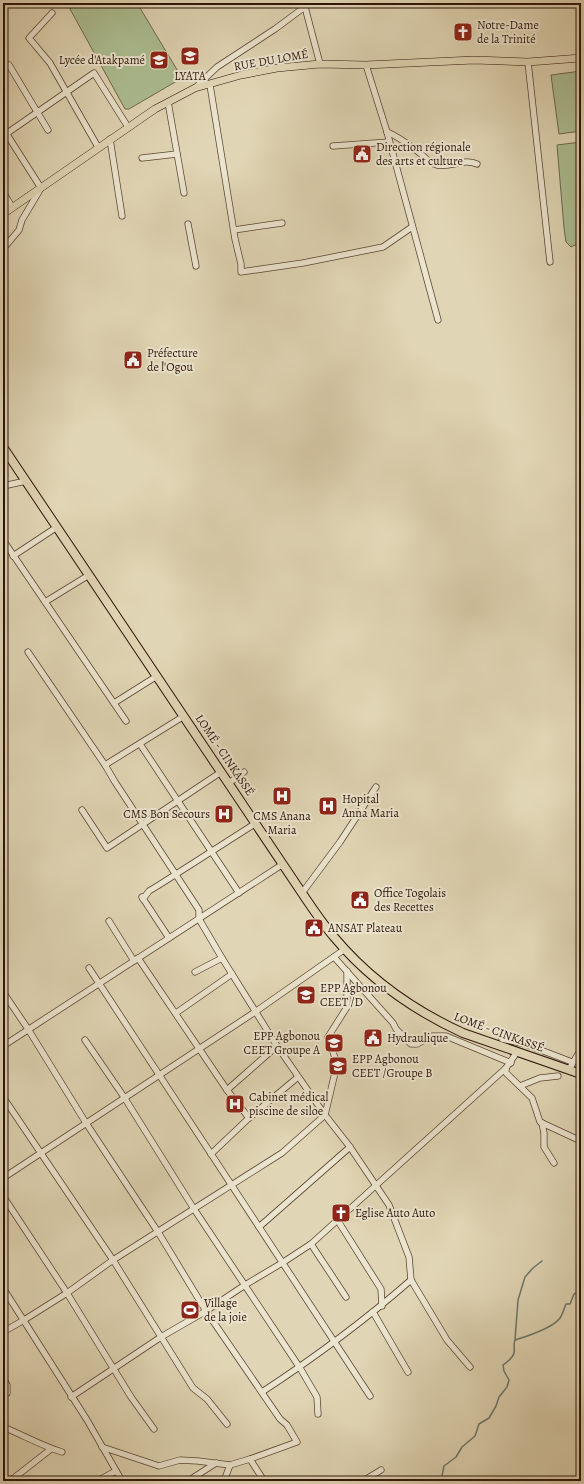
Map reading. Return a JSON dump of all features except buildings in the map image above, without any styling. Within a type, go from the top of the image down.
[{"type":"highway","name":"LOMÉ - CINKASSÉ","points":[[3,447],[302,893],[325,926],[344,949],[370,975],[394,994],[463,1033],[517,1052],[570,1066],[581,1074]]},
{"type":"main road","name":"RUE DU LOMÉ","points":[[3,214],[141,117],[195,88],[258,71],[320,64],[366,65],[474,60],[528,62],[581,58]]},
{"type":"street","points":[[195,88],[217,67],[275,29],[308,5],[320,64]]},
{"type":"street","points":[[52,14],[28,38],[50,63],[98,147]]},
{"type":"street","points":[[528,62],[550,262]]},
{"type":"street","points":[[9,65],[48,130]]},
{"type":"street","points":[[366,65],[387,132],[438,320]]},
{"type":"street","points":[[3,249],[19,230],[22,220],[41,188],[5,135],[94,73],[128,127]]},
{"type":"street","points":[[210,85],[241,264],[241,272],[303,263],[383,247],[412,227]]},
{"type":"street","points":[[168,102],[184,193]]},
{"type":"street","points":[[387,132],[396,135],[435,165],[454,164],[464,161],[471,161],[477,164]]},
{"type":"street","points":[[110,139],[122,216]]},
{"type":"street","points":[[334,146],[389,142]]},
{"type":"street","points":[[142,158],[177,154]]},
{"type":"street","points":[[3,192],[12,208]]},
{"type":"street","points":[[234,230],[282,223]]},
{"type":"street","points":[[188,224],[196,266]]},
{"type":"street","points":[[3,486],[26,481]]},
{"type":"street","points":[[13,556],[57,527]]},
{"type":"street","points":[[3,540],[126,721]]},
{"type":"street","points":[[45,602],[89,575]]},
{"type":"street","points":[[28,652],[105,765],[199,910],[200,919],[222,958],[277,1046],[325,1115],[350,1147],[389,1205],[409,1256],[411,1280],[448,1340],[470,1367]]},
{"type":"street","points":[[114,703],[157,676]]},
{"type":"street","points":[[105,765],[184,716]]},
{"type":"street","points":[[140,744],[240,893]]},
{"type":"street","points":[[82,810],[107,848],[142,823],[221,772]]},
{"type":"street","points":[[229,783],[244,772]]},
{"type":"street","points":[[302,893],[340,842],[376,787]]},
{"type":"street","points":[[169,938],[143,898],[149,891],[256,823]]},
{"type":"street","points":[[3,1046],[283,864]]},
{"type":"street","points":[[109,921],[176,1013],[227,1090],[249,1118]]},
{"type":"street","points":[[3,1178],[40,1152],[255,1012],[344,949]]},
{"type":"street","points":[[334,957],[393,1022],[396,1029],[411,1044],[417,1044],[432,1036],[446,1036],[511,1063]]},
{"type":"street","points":[[195,972],[222,958]]},
{"type":"street","points":[[89,968],[370,1396]]},
{"type":"street","points":[[3,1332],[67,1293],[113,1260],[282,1153],[325,1115],[337,1064],[328,1036],[347,1007],[347,971]]},
{"type":"street","points":[[176,1013],[232,974]]},
{"type":"street","points":[[3,992],[158,1232],[206,1311],[280,1419],[287,1425],[297,1442],[230,1465],[180,1460],[159,1466],[102,1447]]},
{"type":"street","points":[[502,1039],[525,1044],[570,1066],[581,1049]]},
{"type":"street","points":[[85,1040],[124,1097],[194,1208],[300,1368],[317,1397],[318,1414]]},
{"type":"street","points":[[227,1090],[277,1046]]},
{"type":"street","points":[[71,1397],[162,1337],[206,1311],[311,1244],[506,1068],[511,1063],[517,1052]]},
{"type":"street","points":[[506,1068],[506,1073],[532,1098],[540,1122],[542,1123],[544,1147],[554,1163]]},
{"type":"street","points":[[520,1086],[540,1078],[558,1076]]},
{"type":"street","points":[[211,1154],[249,1118],[298,1077]]},
{"type":"street","points":[[3,1097],[113,1260],[193,1388],[207,1399],[227,1424]]},
{"type":"street","points":[[542,1123],[581,1141]]},
{"type":"street","points":[[259,1227],[350,1147]]},
{"type":"street","points":[[3,1196],[67,1293],[131,1397],[154,1429]]},
{"type":"street","points":[[338,1220],[381,1290],[382,1306]]},
{"type":"street","points":[[311,1244],[346,1297]]},
{"type":"street","points":[[262,1392],[300,1368],[382,1306],[411,1280]]},
{"type":"street","points":[[3,1288],[87,1420],[122,1481]]},
{"type":"street","points":[[373,1312],[408,1372]]},
{"type":"street","points":[[3,1378],[7,1385],[7,1393]]},
{"type":"street","points":[[3,1427],[62,1452]]},
{"type":"street","points":[[10,1481],[52,1449]]},
{"type":"street","points":[[250,1459],[264,1481]]},
{"type":"street","points":[[188,1481],[216,1463]]},
{"type":"street","points":[[224,1481],[230,1465]]},
{"type":"street","points":[[363,1481],[381,1470]]},
{"type":"street","points":[[97,1481],[116,1471]]},
{"type":"street","points":[[575,1481],[581,1476]]},
{"type":"green space","points":[[73,3],[137,3],[182,78],[129,109],[125,109],[70,9]]},
{"type":"green space","points":[[581,71],[581,131],[559,134],[551,75]]},
{"type":"green space","points":[[581,142],[581,242],[571,247],[566,242],[564,228],[557,145]]},
{"type":"waterway","points":[[369,3],[376,3]]},
{"type":"waterway","points":[[515,1340],[518,1300],[525,1277],[542,1261]]},
{"type":"waterway","points":[[441,1481],[444,1466],[456,1457],[462,1447],[475,1436],[479,1424],[489,1418],[499,1397],[507,1387],[509,1380],[504,1371],[503,1365],[510,1360],[513,1355],[515,1340],[540,1331],[557,1322],[566,1304],[570,1304],[574,1294],[580,1290],[578,1284],[581,1282]]},
{"type":"place","name":"Notre-Dame de la Trinité","points":[[463,32]]},
{"type":"place","name":"LYATA","points":[[190,56]]},
{"type":"place","name":"Lycée d'Atakpamé","points":[[159,60]]},
{"type":"place","name":"Direction régionale des arts et culture","points":[[362,154]]},
{"type":"place","name":"Préfecture de l'Ogou","points":[[133,360]]},
{"type":"place","name":"CMS Anana Maria","points":[[282,796]]},
{"type":"place","name":"Hopital Anna Maria","points":[[328,806]]},
{"type":"place","name":"CMS Bon Secours","points":[[224,814]]},
{"type":"place","name":"Office Togolais des Recettes","points":[[360,900]]},
{"type":"place","name":"ANSAT Plateau","points":[[314,928]]},
{"type":"place","name":"EPP Agbonou CEET /D","points":[[306,995]]},
{"type":"place","name":"Hydraulique","points":[[373,1038]]},
{"type":"place","name":"EPP Agbonou CEET Groupe A","points":[[334,1043]]},
{"type":"place","name":"EPP Agbonou CEET /Groupe B","points":[[338,1066]]},
{"type":"place","name":"Cabinet médical piscine de siloe","points":[[235,1104]]},
{"type":"place","name":"Eglise Auto Auto","points":[[341,1213]]},
{"type":"place","name":"Village de la joie","points":[[190,1310]]}]
